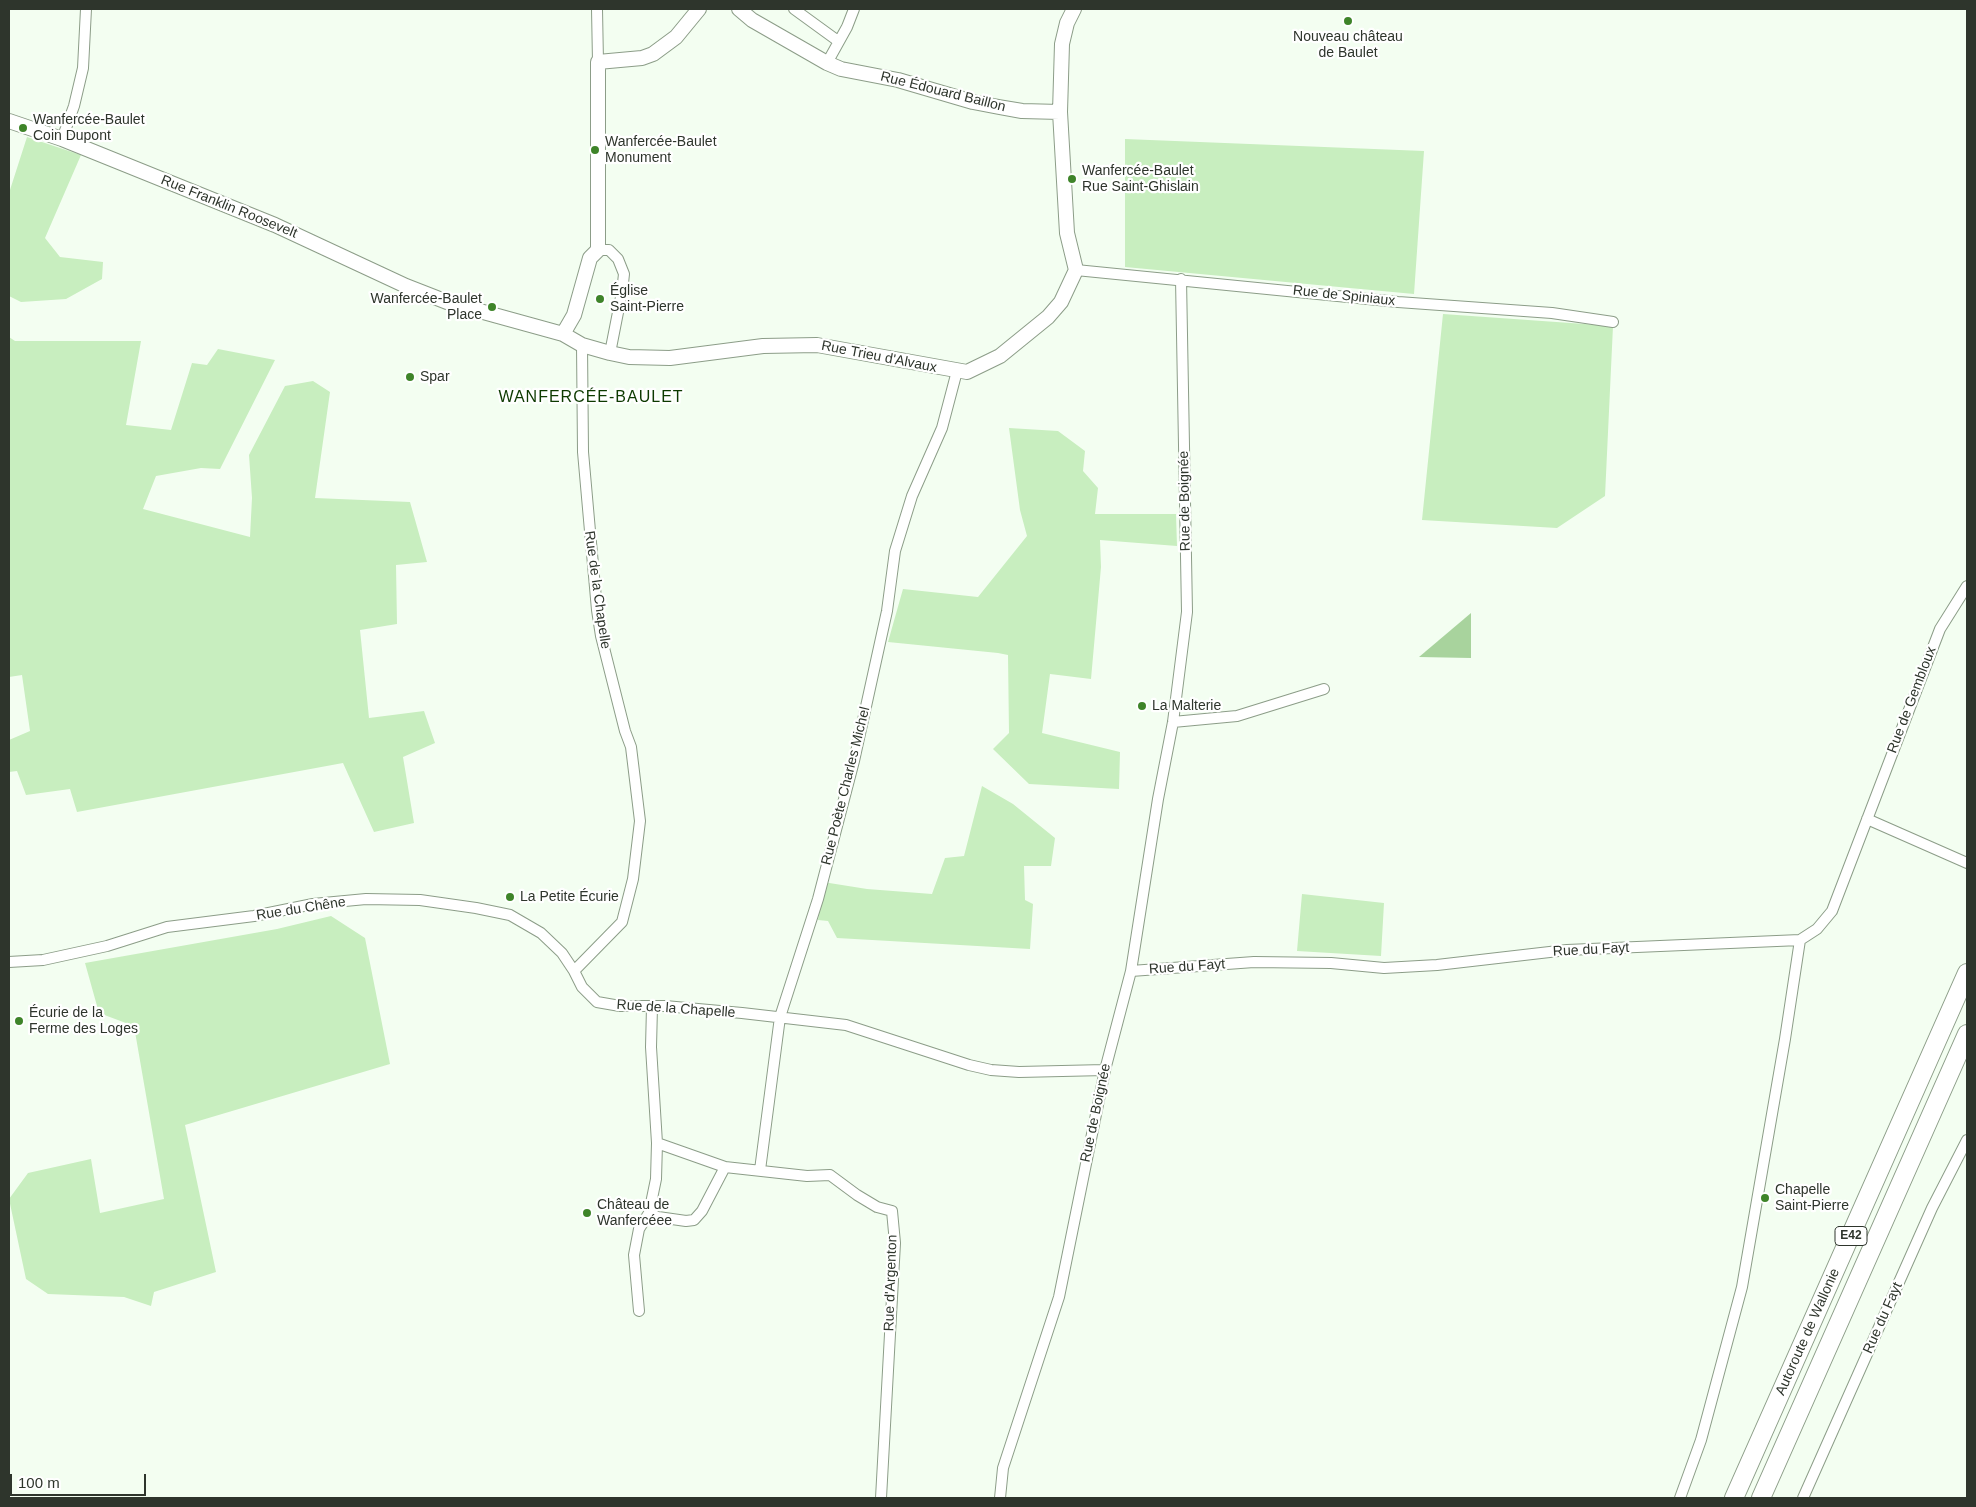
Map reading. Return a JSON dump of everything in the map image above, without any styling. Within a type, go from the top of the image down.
[{"type":"highway","name":"Autoroute de Wallonie","points":[[1734,1498],[1967,973]]},
{"type":"highway","name":"Autoroute de Wallonie","points":[[1760,1498],[1967,1034]]},
{"type":"main road","points":[[563,334],[574,315],[590,258],[598,250],[598,62],[642,58],[653,54],[665,47],[676,37],[699,9]]},
{"type":"main road","name":"Rue Édouard Baillon","points":[[739,9],[752,20],[841,69],[898,80],[990,106],[1022,111],[1060,112]]},
{"type":"main road","points":[[1074,9],[1067,23],[1062,44],[1060,112],[1068,232],[1076,270]]},
{"type":"main road","name":"Rue Franklin Roosevelt","points":[[9,121],[62,139],[275,225],[406,286],[447,302],[563,334]]},
{"type":"main road","name":"Rue Trieu d'Alvaux","points":[[563,334],[582,345],[629,358],[670,358],[763,346],[817,345],[967,372],[1000,356],[1048,317],[1061,302],[1076,270]]},
{"type":"street","points":[[62,139],[74,106],[83,68],[86,9]]},
{"type":"street","points":[[597,9],[598,62]]},
{"type":"street","points":[[794,9],[838,41]]},
{"type":"street","points":[[827,63],[847,27],[854,9]]},
{"type":"street","points":[[598,250],[609,250],[618,259],[624,274],[610,353]]},
{"type":"street","name":"Rue de Spiniaux","points":[[1076,270],[1398,302],[1552,313],[1613,322]]},
{"type":"street","name":"Rue de Boignée","points":[[1000,1498],[1003,1468],[1059,1297],[1105,1070],[1131,971],[1158,799],[1173,722],[1187,612],[1181,279]]},
{"type":"street","name":"Rue de la Chapelle","points":[[582,345],[584,472],[597,610],[601,636],[625,731],[631,747],[640,821],[633,878],[622,922],[574,971],[582,987],[597,1002],[620,1006],[673,1006],[846,1025],[944,1057],[991,1070],[1019,1072],[1105,1070]]},
{"type":"street","name":"Rue Poète Charles Michel","points":[[760,1170],[780,1017],[818,899],[854,761],[887,611],[895,552],[912,496],[942,428],[957,371]]},
{"type":"street","name":"Rue de Gembloux","points":[[1868,818],[1940,629],[1967,586]]},
{"type":"street","points":[[1173,722],[1237,716],[1324,690]]},
{"type":"street","points":[[1680,1498],[1701,1440],[1742,1287],[1785,1039],[1800,940],[1817,929],[1832,911],[1868,818],[1963,861]]},
{"type":"street","name":"Rue du Chêne","points":[[9,962],[43,960],[107,946],[167,927],[254,916],[312,904],[366,899],[420,900],[510,915],[541,933],[562,953],[574,971]]},
{"type":"street","name":"Rue du Fayt","points":[[1131,971],[1254,962],[1331,963],[1384,968],[1437,965],[1567,950],[1800,940]]},
{"type":"street","points":[[639,1311],[634,1255],[640,1229],[649,1213],[656,1179],[658,1142],[651,1046],[652,1006]]},
{"type":"street","name":"Rue du Fayt","points":[[1804,1498],[1928,1218],[1967,1140]]},
{"type":"street","points":[[658,1142],[725,1167],[760,1170]]},
{"type":"street","points":[[649,1213],[658,1217],[686,1221],[694,1220],[702,1212],[725,1167]]},
{"type":"street","name":"Rue d'Argenton","points":[[760,1170],[808,1176],[830,1174],[857,1195],[877,1207],[892,1211],[895,1243],[881,1498]]},
{"type":"shaded area","points":[[27,137],[81,155],[45,238],[60,257],[103,262],[102,279],[66,299],[21,302],[9,296],[9,193]]},
{"type":"shaded area","points":[[1125,139],[1424,151],[1414,294],[1125,267]]},
{"type":"shaded area","points":[[1443,314],[1613,326],[1605,496],[1557,528],[1422,520]]},
{"type":"shaded area","points":[[9,337],[15,341],[141,341],[126,425],[171,430],[192,363],[207,365],[218,349],[275,360],[220,469],[201,468],[156,476],[143,509],[250,537],[252,498],[249,455],[285,386],[313,381],[330,392],[315,498],[410,502],[427,562],[396,565],[397,624],[360,630],[369,718],[424,711],[435,743],[403,757],[414,823],[374,832],[343,763],[77,812],[70,789],[26,795],[17,771],[9,772],[9,740],[30,731],[22,675],[9,677]]},
{"type":"shaded area","points":[[1009,428],[1058,431],[1085,451],[1083,471],[1098,488],[1095,514],[1176,514],[1177,546],[1100,540],[1101,567],[1091,679],[1050,674],[1042,733],[1120,752],[1119,789],[1029,784],[993,749],[1009,733],[1008,655],[888,642],[903,589],[978,597],[1027,536],[1020,510]]},
{"type":"shaded area","points":[[1471,613],[1471,658],[1419,657]]},
{"type":"shaded area","points":[[982,786],[1013,804],[1055,838],[1051,866],[1024,866],[1025,900],[1033,904],[1030,949],[837,938],[828,921],[818,920],[823,882],[867,889],[932,894],[945,858],[964,856]]},
{"type":"shaded area","points":[[1302,894],[1384,903],[1381,956],[1297,951]]},
{"type":"shaded area","points":[[331,916],[365,938],[390,1064],[185,1125],[216,1272],[154,1292],[151,1306],[124,1297],[48,1294],[26,1279],[9,1199],[28,1173],[91,1159],[100,1213],[164,1199],[134,1026],[99,1013],[85,963],[277,929]]},
{"type":"place","name":"Nouveau château de Baulet","points":[[1348,21]]},
{"type":"place","name":"Wanfercée-Baulet Coin Dupont","points":[[23,128]]},
{"type":"place","name":"Wanfercée-Baulet Monument","points":[[595,150]]},
{"type":"place","name":"Wanfercée-Baulet Rue Saint-Ghislain","points":[[1072,179]]},
{"type":"place","name":"Église Saint-Pierre","points":[[600,299]]},
{"type":"place","name":"Wanfercée-Baulet Place","points":[[492,307]]},
{"type":"place","name":"Spar","points":[[410,377]]},
{"type":"place","name":"La Malterie","points":[[1142,706]]},
{"type":"place","name":"La Petite Écurie","points":[[510,897]]},
{"type":"place","name":"Écurie de la Ferme des Loges","points":[[19,1021]]},
{"type":"place","name":"Chapelle Saint-Pierre","points":[[1765,1198]]},
{"type":"place","name":"Château de Wanfercéee","points":[[587,1213]]},
{"type":"district","name":"WANFERCÉE-BAULET","points":[[591,398]]}]
